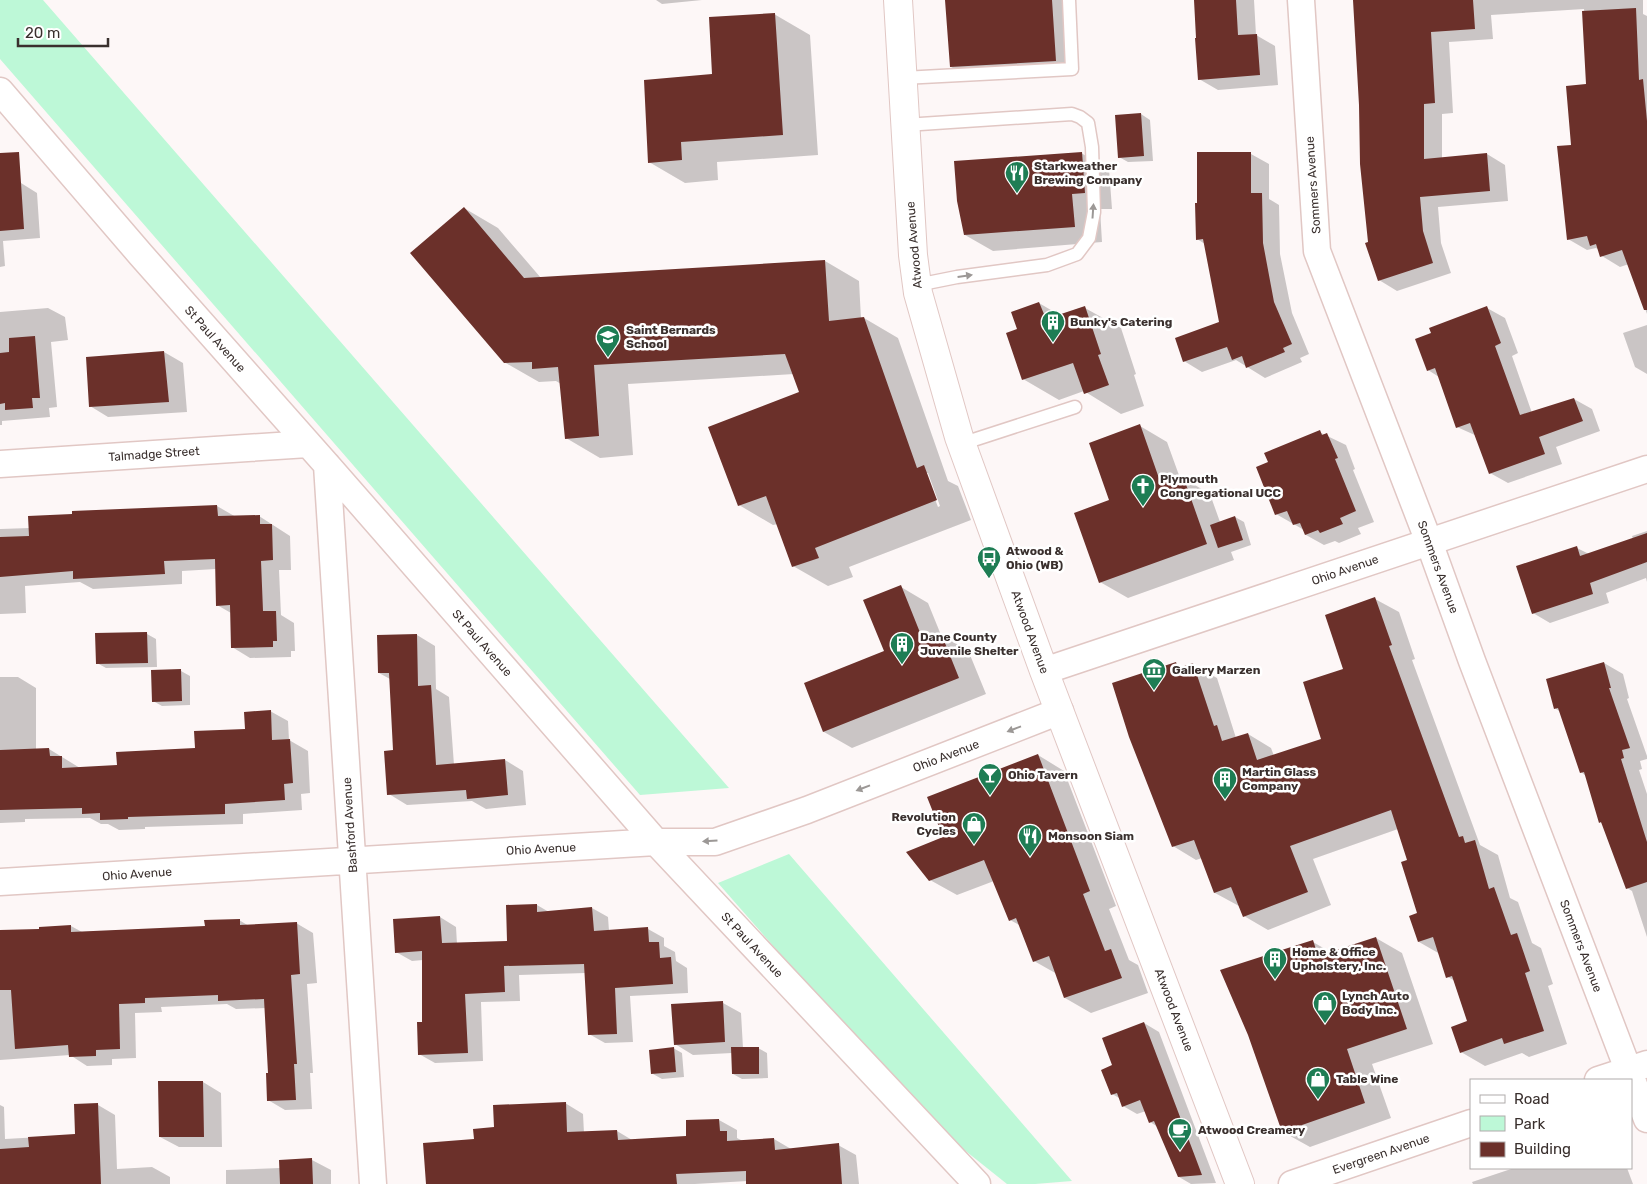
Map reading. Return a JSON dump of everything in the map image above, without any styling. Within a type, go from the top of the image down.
[{"type":"street","name":"Atwood Avenue","points":[[898,0],[913,255],[917,285],[944,388],[961,444],[1044,671],[1240,1184]]},
{"type":"street","name":"Sommers Avenue","points":[[1302,0],[1317,251],[1429,542],[1472,661],[1638,1067],[1647,1119]]},
{"type":"street","name":"St Paul Avenue","points":[[0,91],[141,255],[656,842],[977,1184]]},
{"type":"street","name":"Talmadge Street","points":[[0,464],[308,444]]},
{"type":"street","name":"Bashford Avenue","points":[[327,465],[373,1184]]},
{"type":"street","name":"Ohio Avenue","points":[[1044,671],[1647,469]]},
{"type":"street","name":"Ohio Avenue","points":[[0,882],[656,842],[715,842],[806,810],[1060,711]]},
{"type":"street","points":[[1601,1079],[1638,1067]]},
{"type":"street","name":"Evergreen Avenue","points":[[1292,1184],[1470,1123]]},
{"type":"lane","points":[[903,78],[1072,70],[1069,0]]},
{"type":"lane","points":[[905,125],[1072,114],[1088,123],[1092,147],[1094,212],[1089,238],[1077,254],[1047,265],[957,277],[917,285]]},
{"type":"lane","points":[[961,444],[1075,407]]},
{"type":"green space","points":[[0,0],[43,0],[729,788],[640,795],[0,59]]},
{"type":"green space","points":[[789,854],[1072,1181],[1007,1184],[923,1117],[718,883]]},
{"type":"building","points":[[945,0],[1052,0],[1056,61],[950,67]]},
{"type":"building","points":[[1194,0],[1236,0],[1238,35],[1257,34],[1260,75],[1198,80]]},
{"type":"building","points":[[1353,0],[1473,0],[1475,29],[1431,32],[1435,103],[1424,104],[1424,159],[1487,153],[1490,191],[1420,197],[1423,231],[1433,263],[1378,281],[1365,243],[1368,242],[1360,164],[1359,105]]},
{"type":"building","points":[[1636,8],[1639,80],[1643,79],[1647,121],[1647,310],[1644,310],[1622,250],[1600,257],[1596,244],[1590,246],[1587,236],[1567,240],[1557,146],[1571,145],[1566,86],[1586,84],[1582,11]]},
{"type":"building","points":[[775,13],[783,135],[681,142],[682,160],[648,163],[644,80],[712,74],[709,17]]},
{"type":"building","points":[[1141,113],[1144,156],[1118,158],[1115,115]]},
{"type":"building","points":[[19,152],[24,229],[0,231],[0,153]]},
{"type":"building","name":"Starkweather Brewing Company","points":[[1082,152],[1085,193],[1072,194],[1075,227],[964,235],[957,201],[954,161]]},
{"type":"building","points":[[1197,152],[1251,152],[1251,193],[1262,193],[1263,243],[1274,302],[1292,344],[1283,348],[1285,352],[1246,368],[1242,356],[1232,360],[1227,347],[1183,362],[1175,338],[1219,322],[1203,239],[1196,240]]},
{"type":"building","name":"Saint Bernards School","points":[[464,207],[524,278],[825,260],[829,321],[864,317],[917,468],[924,465],[937,500],[815,548],[819,558],[792,567],[766,496],[738,506],[708,427],[799,392],[785,354],[594,365],[599,436],[565,439],[558,367],[532,369],[532,362],[504,363],[410,253]]},
{"type":"building","name":"Bunky's Catering","points":[[1039,302],[1046,319],[1085,306],[1101,354],[1098,355],[1109,385],[1084,394],[1073,363],[1022,380],[1006,333],[1017,329],[1011,312]]},
{"type":"building","points":[[1487,306],[1501,343],[1495,346],[1520,415],[1574,398],[1583,421],[1539,437],[1545,454],[1489,474],[1470,423],[1456,428],[1435,368],[1427,371],[1415,339],[1431,333],[1429,328]]},
{"type":"building","points":[[35,336],[40,398],[32,398],[33,408],[5,410],[5,403],[0,404],[0,353],[9,352],[9,338]]},
{"type":"building","points":[[164,351],[169,402],[89,407],[86,357]]},
{"type":"building","name":"Plymouth Congregational UCC","points":[[1140,424],[1161,484],[1183,476],[1207,544],[1099,583],[1074,513],[1109,500],[1089,443]]},
{"type":"building","points":[[1320,430],[1322,435],[1327,433],[1338,458],[1335,459],[1356,511],[1340,518],[1343,524],[1320,533],[1318,530],[1305,535],[1300,523],[1293,525],[1287,511],[1275,515],[1256,467],[1268,462],[1264,453]]},
{"type":"building","points":[[217,505],[218,516],[260,515],[260,524],[272,524],[273,560],[261,561],[263,611],[276,611],[277,641],[273,641],[273,647],[231,648],[230,605],[216,606],[215,559],[164,561],[165,574],[73,579],[73,571],[0,577],[0,537],[29,536],[28,516],[72,514],[72,511]]},
{"type":"building","points":[[1235,516],[1243,540],[1218,548],[1210,525]]},
{"type":"building","points":[[1647,533],[1647,562],[1590,583],[1593,594],[1532,614],[1516,566],[1577,546],[1580,556]]},
{"type":"building","name":"Dane County Juvenile Shelter","points":[[901,585],[923,640],[941,633],[959,678],[823,732],[804,683],[884,651],[863,600]]},
{"type":"building","points":[[1375,597],[1392,645],[1389,646],[1459,837],[1463,836],[1465,843],[1475,840],[1489,889],[1494,887],[1511,935],[1517,933],[1530,971],[1525,973],[1544,1031],[1504,1044],[1502,1038],[1460,1053],[1451,1027],[1467,1021],[1452,976],[1446,978],[1433,937],[1418,942],[1409,916],[1417,913],[1401,862],[1407,860],[1391,810],[1290,846],[1308,892],[1243,917],[1231,887],[1214,893],[1194,840],[1172,847],[1129,737],[1112,683],[1176,662],[1178,668],[1193,663],[1214,726],[1217,725],[1222,741],[1248,733],[1257,760],[1321,739],[1303,682],[1343,669],[1325,615]]},
{"type":"building","points":[[147,632],[148,663],[96,664],[95,633]]},
{"type":"building","points":[[417,634],[418,686],[431,685],[436,765],[505,759],[508,795],[467,799],[466,790],[387,795],[384,751],[393,750],[389,673],[378,673],[377,635]]},
{"type":"building","points":[[1604,662],[1611,688],[1609,688],[1630,748],[1622,750],[1624,758],[1621,759],[1647,842],[1647,882],[1626,889],[1601,822],[1599,823],[1584,772],[1580,773],[1558,708],[1554,709],[1546,679]]},
{"type":"building","points":[[181,669],[182,701],[152,702],[151,670]]},
{"type":"building","points":[[271,710],[272,740],[290,739],[293,783],[284,784],[285,800],[225,804],[225,814],[128,817],[128,819],[100,820],[100,813],[82,814],[82,808],[0,810],[0,750],[49,748],[50,756],[62,756],[62,768],[117,765],[116,752],[195,748],[194,731],[245,729],[244,712]]},
{"type":"building","points":[[1038,754],[1090,891],[1083,894],[1105,951],[1111,949],[1122,978],[1064,998],[1049,956],[1033,962],[1016,918],[1009,921],[984,860],[929,881],[906,852],[943,837],[927,797]]},
{"type":"building","points":[[537,904],[537,912],[592,907],[594,931],[648,927],[649,942],[659,942],[660,958],[671,957],[673,984],[615,988],[617,1034],[588,1035],[584,964],[504,966],[505,992],[465,994],[468,1053],[418,1055],[417,1022],[422,1022],[422,951],[395,953],[393,919],[440,916],[442,943],[507,941],[506,905]]},
{"type":"building","points":[[240,919],[240,925],[297,922],[300,974],[291,975],[297,1064],[294,1064],[296,1100],[267,1101],[266,1073],[268,1073],[264,999],[218,1001],[218,995],[145,998],[145,1003],[119,1004],[120,1049],[96,1050],[96,1056],[69,1057],[68,1045],[15,1049],[11,990],[0,990],[0,930],[39,929],[39,927],[71,925],[71,932],[205,926],[204,920]]},
{"type":"building","points":[[1376,937],[1407,1029],[1347,1049],[1365,1103],[1282,1132],[1248,1035],[1220,970],[1313,940],[1318,956]]},
{"type":"building","points":[[723,1001],[725,1042],[674,1045],[671,1004]]},
{"type":"building","points":[[1144,1022],[1202,1175],[1178,1177],[1154,1121],[1149,1123],[1140,1100],[1122,1107],[1117,1093],[1111,1095],[1101,1070],[1112,1065],[1102,1038]]},
{"type":"building","points":[[674,1047],[676,1072],[651,1074],[649,1050]]},
{"type":"building","points":[[731,1047],[759,1047],[759,1074],[732,1074]]},
{"type":"building","points":[[158,1081],[203,1081],[204,1137],[159,1137]]},
{"type":"building","points":[[566,1102],[567,1132],[617,1130],[618,1140],[686,1136],[686,1120],[719,1119],[720,1131],[727,1131],[727,1141],[774,1138],[775,1150],[839,1143],[842,1184],[746,1184],[746,1171],[676,1174],[677,1184],[426,1184],[423,1143],[474,1139],[473,1129],[494,1127],[493,1105]]},
{"type":"building","points":[[98,1103],[101,1184],[0,1184],[0,1149],[29,1147],[28,1137],[75,1134],[74,1104]]},
{"type":"building","points":[[312,1158],[313,1184],[280,1184],[279,1160]]},
{"type":"place","name":"Starkweather Brewing Company","points":[[1017,194]]},
{"type":"place","name":"Bunky's Catering","points":[[1053,343]]},
{"type":"place","name":"Saint Bernards School","points":[[608,358]]},
{"type":"place","name":"Plymouth Congregational UCC","points":[[1143,507]]},
{"type":"place","name":"Atwood & Ohio (WB)","points":[[989,579]]},
{"type":"place","name":"Dane County Juvenile Shelter","points":[[902,665]]},
{"type":"place","name":"Gallery Marzen","points":[[1154,691]]},
{"type":"place","name":"Ohio Tavern","points":[[990,796]]},
{"type":"place","name":"Martin Glass Company","points":[[1225,800]]},
{"type":"place","name":"Revolution Cycles","points":[[974,845]]},
{"type":"place","name":"Monsoon Siam","points":[[1030,857]]},
{"type":"place","name":"Home & Office Upholstery, Inc.","points":[[1275,980]]},
{"type":"place","name":"Lynch Auto Body Inc.","points":[[1325,1024]]},
{"type":"place","name":"Table Wine","points":[[1318,1100]]},
{"type":"place","name":"Atwood Creamery","points":[[1180,1151]]}]
